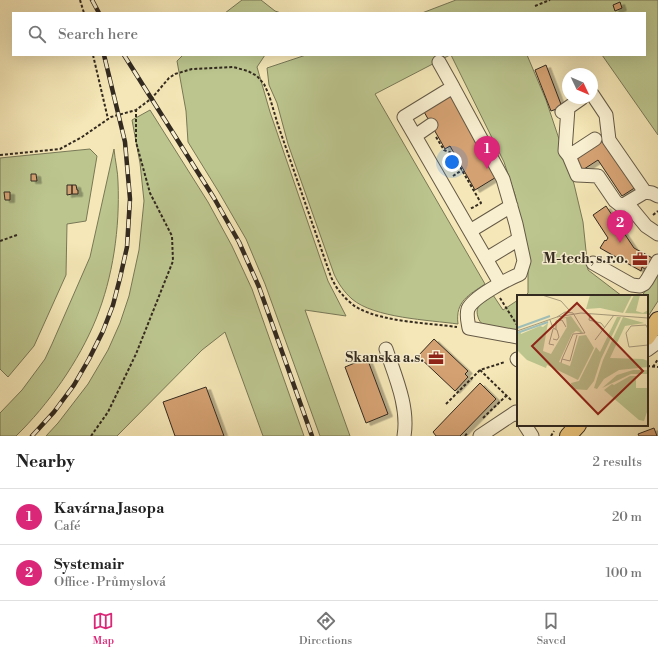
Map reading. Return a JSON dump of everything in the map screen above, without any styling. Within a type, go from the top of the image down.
[{"type":"main road","points":[[648,335],[658,320]]},
{"type":"main road","points":[[568,436],[577,426]]},
{"type":"street","points":[[439,62],[503,179],[524,261],[520,274],[500,283],[473,303],[468,309],[467,317],[469,328],[517,337]]},
{"type":"street","points":[[453,87],[404,117],[500,283]]},
{"type":"street","points":[[598,103],[606,115],[609,140],[645,192]]},
{"type":"street","points":[[574,104],[564,111],[565,150],[569,156],[576,175],[598,176],[619,205],[627,203],[645,192],[658,196]]},
{"type":"street","points":[[415,136],[431,125]]},
{"type":"street","points":[[569,156],[595,139]]},
{"type":"street","points":[[627,203],[646,226],[658,234]]},
{"type":"street","points":[[470,232],[511,206]]},
{"type":"street","points":[[486,259],[519,239]]},
{"type":"street","points":[[592,263],[632,285],[640,286],[647,280],[658,261]]},
{"type":"street","points":[[648,349],[658,342]]},
{"type":"street","points":[[386,349],[404,406],[404,436]]},
{"type":"street","points":[[475,433],[516,410]]},
{"type":"street","points":[[526,426],[532,436]]},
{"type":"path","points":[[80,0],[84,12]]},
{"type":"path","points":[[535,6],[550,0]]},
{"type":"path","points":[[93,56],[108,119]]},
{"type":"path","points":[[0,155],[60,149],[111,117],[136,110],[152,98],[169,78],[175,74],[192,69],[233,68],[248,71],[257,76],[264,84],[269,95],[331,277],[339,292],[360,309],[378,316],[469,328]]},
{"type":"path","points":[[91,436],[108,412],[136,354],[173,261],[172,236],[150,193],[136,142],[136,110]]},
{"type":"path","points":[[431,125],[444,150],[452,153],[481,203]]},
{"type":"path","points":[[0,241],[17,235]]},
{"type":"path","points":[[506,308],[517,324]]},
{"type":"path","points":[[653,367],[658,359]]},
{"type":"path","points":[[446,404],[480,370],[504,362],[515,361]]},
{"type":"path","points":[[648,366],[658,367]]},
{"type":"path","points":[[480,370],[507,395],[516,410]]},
{"type":"path","points":[[481,420],[507,395]]},
{"type":"path","points":[[465,436],[475,433]]},
{"type":"green space","points":[[242,0],[261,0],[278,12],[226,12]]},
{"type":"green space","points":[[456,0],[658,0],[658,135],[603,56],[646,56],[646,12],[425,12]]},
{"type":"green space","points":[[182,56],[264,56],[257,67],[270,112],[328,281],[346,316],[305,310],[350,436],[320,436],[265,284],[246,239],[188,142],[186,111],[177,61]]},
{"type":"green space","points":[[303,56],[448,56],[375,94],[485,284],[469,295],[461,304],[458,324],[402,317],[374,310],[352,299],[337,281],[288,144],[277,103],[269,85],[267,68]]},
{"type":"green space","points":[[451,56],[527,56],[546,100],[574,184],[583,222],[588,270],[621,295],[526,295],[528,293],[528,260],[524,234],[515,195],[504,162]]},
{"type":"green space","points":[[150,110],[208,202],[232,246],[252,289],[304,436],[263,436],[225,332],[202,350],[117,436],[46,436],[88,384],[108,350],[120,323],[129,296],[139,250],[144,201],[140,163],[132,120]]},
{"type":"green space","points":[[90,149],[97,156],[86,221],[67,224],[66,275],[34,346],[8,377],[0,369],[0,158]]},
{"type":"green space","points":[[114,149],[118,174],[118,217],[111,269],[96,319],[72,366],[40,411],[16,436],[0,436],[0,413],[22,390],[45,359],[90,257]]},
{"type":"green space","points":[[658,270],[658,301],[648,316],[648,295],[643,295]]},
{"type":"green space","points":[[493,295],[503,310],[517,301],[517,331],[484,325],[481,323],[478,318],[477,309],[483,301]]},
{"type":"building","points":[[620,2],[622,8],[615,11],[613,5]]},
{"type":"building","points":[[546,65],[562,107],[551,111],[535,70]]},
{"type":"building","points":[[452,93],[498,176],[475,190],[450,146],[445,149],[423,110]]},
{"type":"building","points":[[604,140],[636,187],[622,196],[598,160],[581,171],[574,161]]},
{"type":"building","points":[[31,174],[36,174],[37,181],[31,181]]},
{"type":"building","points":[[67,185],[72,185],[72,194],[67,195]]},
{"type":"building","points":[[72,185],[76,185],[78,194],[72,194]]},
{"type":"building","points":[[4,192],[10,192],[10,200],[5,200]]},
{"type":"building","points":[[606,206],[634,248],[656,260],[649,272],[642,267],[641,271],[600,248],[608,238],[593,215]]},
{"type":"building","points":[[434,339],[468,371],[465,374],[468,377],[455,391],[418,356]]},
{"type":"building","points":[[367,358],[388,414],[366,423],[345,367]]},
{"type":"building","points":[[480,383],[496,399],[460,436],[436,436],[433,432]]},
{"type":"building","points":[[206,387],[224,436],[175,436],[163,402]]},
{"type":"building","points":[[654,428],[657,436],[639,436],[638,434]]},
{"type":"railway","points":[[92,0],[98,12]]},
{"type":"railway","points":[[32,436],[54,412],[74,385],[89,359],[103,331],[113,305],[127,247],[130,199],[125,142],[104,56]]},
{"type":"railway","points":[[125,56],[214,198],[239,242],[259,287],[312,436]]},
{"type":"place","name":"Kavárna Jasopa","points":[[487,169]]},
{"type":"place","name":"Systemair","points":[[620,243]]},
{"type":"place","name":"M-tech, s.r.o.","points":[[640,259]]},
{"type":"place","name":"Skanska a.s.","points":[[436,358]]}]
